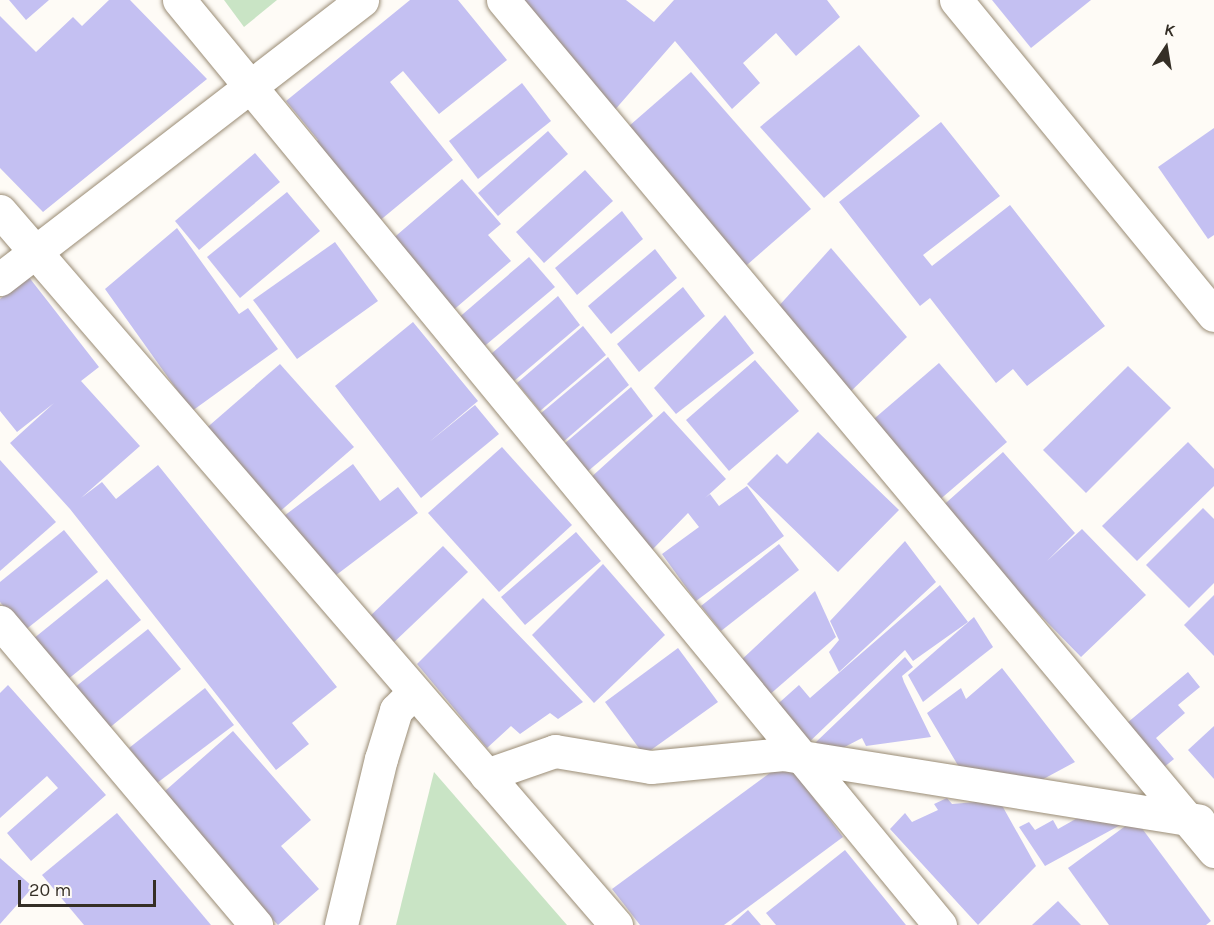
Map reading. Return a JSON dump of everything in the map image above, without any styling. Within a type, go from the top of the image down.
[{"type":"street","points":[[179,0],[252,85],[802,762],[940,925]]},
{"type":"street","points":[[0,279],[362,0]]},
{"type":"street","points":[[503,0],[1201,821],[1214,851]]},
{"type":"street","points":[[956,0],[1214,315]]},
{"type":"street","points":[[0,211],[616,925]]},
{"type":"street","points":[[0,622],[256,925]]},
{"type":"street","points":[[342,925],[381,759],[396,711],[414,692]]},
{"type":"street","points":[[486,775],[555,751],[651,767],[783,754],[802,762],[1201,821]]},
{"type":"green space","points":[[224,0],[277,0],[244,27]]},
{"type":"green space","points":[[434,772],[567,925],[396,925]]},
{"type":"building","points":[[9,0],[49,0],[26,20]]},
{"type":"building","points":[[109,0],[130,0],[207,79],[43,212],[0,168],[0,16],[36,52],[73,17],[82,26]]},
{"type":"building","points":[[410,0],[458,0],[507,60],[439,114],[403,71],[390,82],[453,160],[372,227],[305,150],[318,140],[286,101]]},
{"type":"building","points":[[503,0],[626,0],[654,22],[674,0],[827,0],[840,17],[796,56],[776,33],[743,63],[760,83],[732,109],[675,41],[613,112]]},
{"type":"building","points":[[992,0],[1091,0],[1031,48]]},
{"type":"building","points":[[859,45],[920,116],[824,198],[760,127]]},
{"type":"building","points":[[691,72],[811,209],[740,271],[621,133]]},
{"type":"building","points":[[522,83],[551,121],[478,179],[449,141]]},
{"type":"building","points":[[941,122],[1000,196],[923,255],[932,266],[1010,205],[1105,326],[1027,386],[1013,369],[996,383],[930,298],[920,306],[839,202]]},
{"type":"building","points":[[1214,128],[1214,235],[1208,239],[1158,167]]},
{"type":"building","points":[[548,131],[568,154],[498,216],[478,193]]},
{"type":"building","points":[[255,153],[280,182],[199,250],[175,221]]},
{"type":"building","points":[[585,170],[613,201],[544,263],[516,232]]},
{"type":"building","points":[[462,179],[501,224],[488,235],[511,261],[451,312],[390,241]]},
{"type":"building","points":[[287,192],[320,231],[240,298],[207,257]]},
{"type":"building","points":[[622,211],[643,239],[577,295],[555,268]]},
{"type":"building","points":[[177,228],[239,314],[248,308],[278,349],[192,411],[105,289]]},
{"type":"building","points":[[335,242],[378,301],[297,359],[253,300]]},
{"type":"building","points":[[831,248],[907,337],[847,395],[768,318]]},
{"type":"building","points":[[655,249],[677,278],[611,334],[588,306]]},
{"type":"building","points":[[529,257],[555,287],[481,349],[456,320]]},
{"type":"building","points":[[28,276],[99,367],[81,381],[140,446],[81,498],[102,482],[116,499],[158,465],[337,687],[292,723],[309,744],[276,770],[70,509],[10,443],[54,403],[17,432],[0,411],[0,299]]},
{"type":"building","points":[[683,287],[705,316],[639,372],[617,344]]},
{"type":"building","points":[[558,296],[580,325],[514,381],[491,354]]},
{"type":"building","points":[[725,315],[754,353],[676,414],[654,388]]},
{"type":"building","points":[[413,322],[478,401],[428,443],[475,405],[499,434],[421,498],[335,386]]},
{"type":"building","points":[[583,326],[606,355],[540,411],[517,383]]},
{"type":"building","points":[[608,357],[629,385],[563,442],[540,414]]},
{"type":"building","points":[[755,360],[799,411],[729,471],[686,420]]},
{"type":"building","points":[[939,363],[1007,442],[937,502],[868,424]]},
{"type":"building","points":[[280,364],[354,447],[277,514],[203,431]]},
{"type":"building","points":[[1128,366],[1171,408],[1086,493],[1043,450]]},
{"type":"building","points":[[631,387],[653,416],[587,472],[564,444]]},
{"type":"building","points":[[664,411],[726,479],[705,498],[710,494],[719,506],[747,486],[784,536],[696,601],[662,554],[699,527],[688,513],[652,550],[588,480]]},
{"type":"building","points":[[818,432],[899,510],[838,572],[747,484],[777,454],[787,464]]},
{"type":"building","points":[[1188,442],[1214,469],[1214,486],[1137,561],[1102,526]]},
{"type":"building","points":[[502,447],[572,525],[499,592],[428,513]]},
{"type":"building","points":[[1003,452],[1075,533],[1047,561],[1082,529],[1146,595],[1081,657],[938,510]]},
{"type":"building","points":[[0,460],[56,522],[0,571]]},
{"type":"building","points":[[353,464],[380,501],[398,487],[418,513],[327,582],[280,519]]},
{"type":"building","points":[[1203,508],[1214,519],[1214,583],[1189,608],[1146,565]]},
{"type":"building","points":[[64,530],[98,572],[24,631],[0,602],[0,582]]},
{"type":"building","points":[[576,532],[601,561],[525,625],[501,597]]},
{"type":"building","points":[[905,541],[936,582],[839,672],[829,652],[839,640],[830,621]]},
{"type":"building","points":[[779,544],[799,570],[721,631],[701,606]]},
{"type":"building","points":[[443,546],[468,572],[391,645],[367,619]]},
{"type":"building","points":[[603,564],[665,635],[594,703],[532,635]]},
{"type":"building","points":[[107,579],[141,620],[67,680],[33,639]]},
{"type":"building","points":[[940,585],[968,622],[913,661],[905,650],[803,748],[771,710],[799,685],[810,698]]},
{"type":"building","points":[[815,591],[836,637],[768,696],[738,663]]},
{"type":"building","points":[[1214,595],[1214,656],[1184,625]]},
{"type":"building","points":[[483,598],[583,702],[558,719],[550,713],[520,734],[511,726],[487,748],[417,664]]},
{"type":"building","points":[[974,617],[993,647],[923,702],[908,675]]},
{"type":"building","points":[[148,629],[181,669],[108,729],[74,688]]},
{"type":"building","points":[[678,648],[718,702],[644,755],[605,702]]},
{"type":"building","points":[[905,657],[913,667],[902,676],[931,737],[866,746],[862,738],[833,753],[818,747],[816,742]]},
{"type":"building","points":[[1002,668],[1075,762],[1023,790],[966,779],[927,713],[961,688],[966,699]]},
{"type":"building","points":[[1188,672],[1200,687],[1178,705],[1185,713],[1156,738],[1174,759],[1158,772],[1121,728]]},
{"type":"building","points":[[8,685],[106,795],[31,861],[7,833],[58,788],[47,776],[0,818],[0,693]]},
{"type":"building","points":[[205,688],[234,725],[157,783],[129,748]]},
{"type":"building","points":[[1214,726],[1214,779],[1188,750]]},
{"type":"building","points":[[233,731],[311,820],[281,846],[319,889],[278,925],[224,869],[165,791]]},
{"type":"building","points":[[786,761],[843,837],[724,925],[640,925],[612,889]]},
{"type":"building","points":[[947,798],[952,804],[999,800],[1036,866],[978,925],[890,829],[905,813],[912,822],[938,810],[934,804]]},
{"type":"building","points":[[117,813],[211,925],[84,925],[42,875]]},
{"type":"building","points":[[1081,816],[1126,822],[1045,866],[1019,827],[1029,822],[1035,830],[1053,820],[1058,829]]},
{"type":"building","points":[[1135,819],[1211,921],[1206,925],[1109,925],[1068,868]]},
{"type":"building","points":[[845,850],[906,925],[776,925],[766,913]]},
{"type":"building","points":[[0,858],[33,887],[0,924]]},
{"type":"building","points":[[1058,901],[1081,925],[1032,925]]},
{"type":"building","points":[[748,910],[761,925],[731,925]]}]
